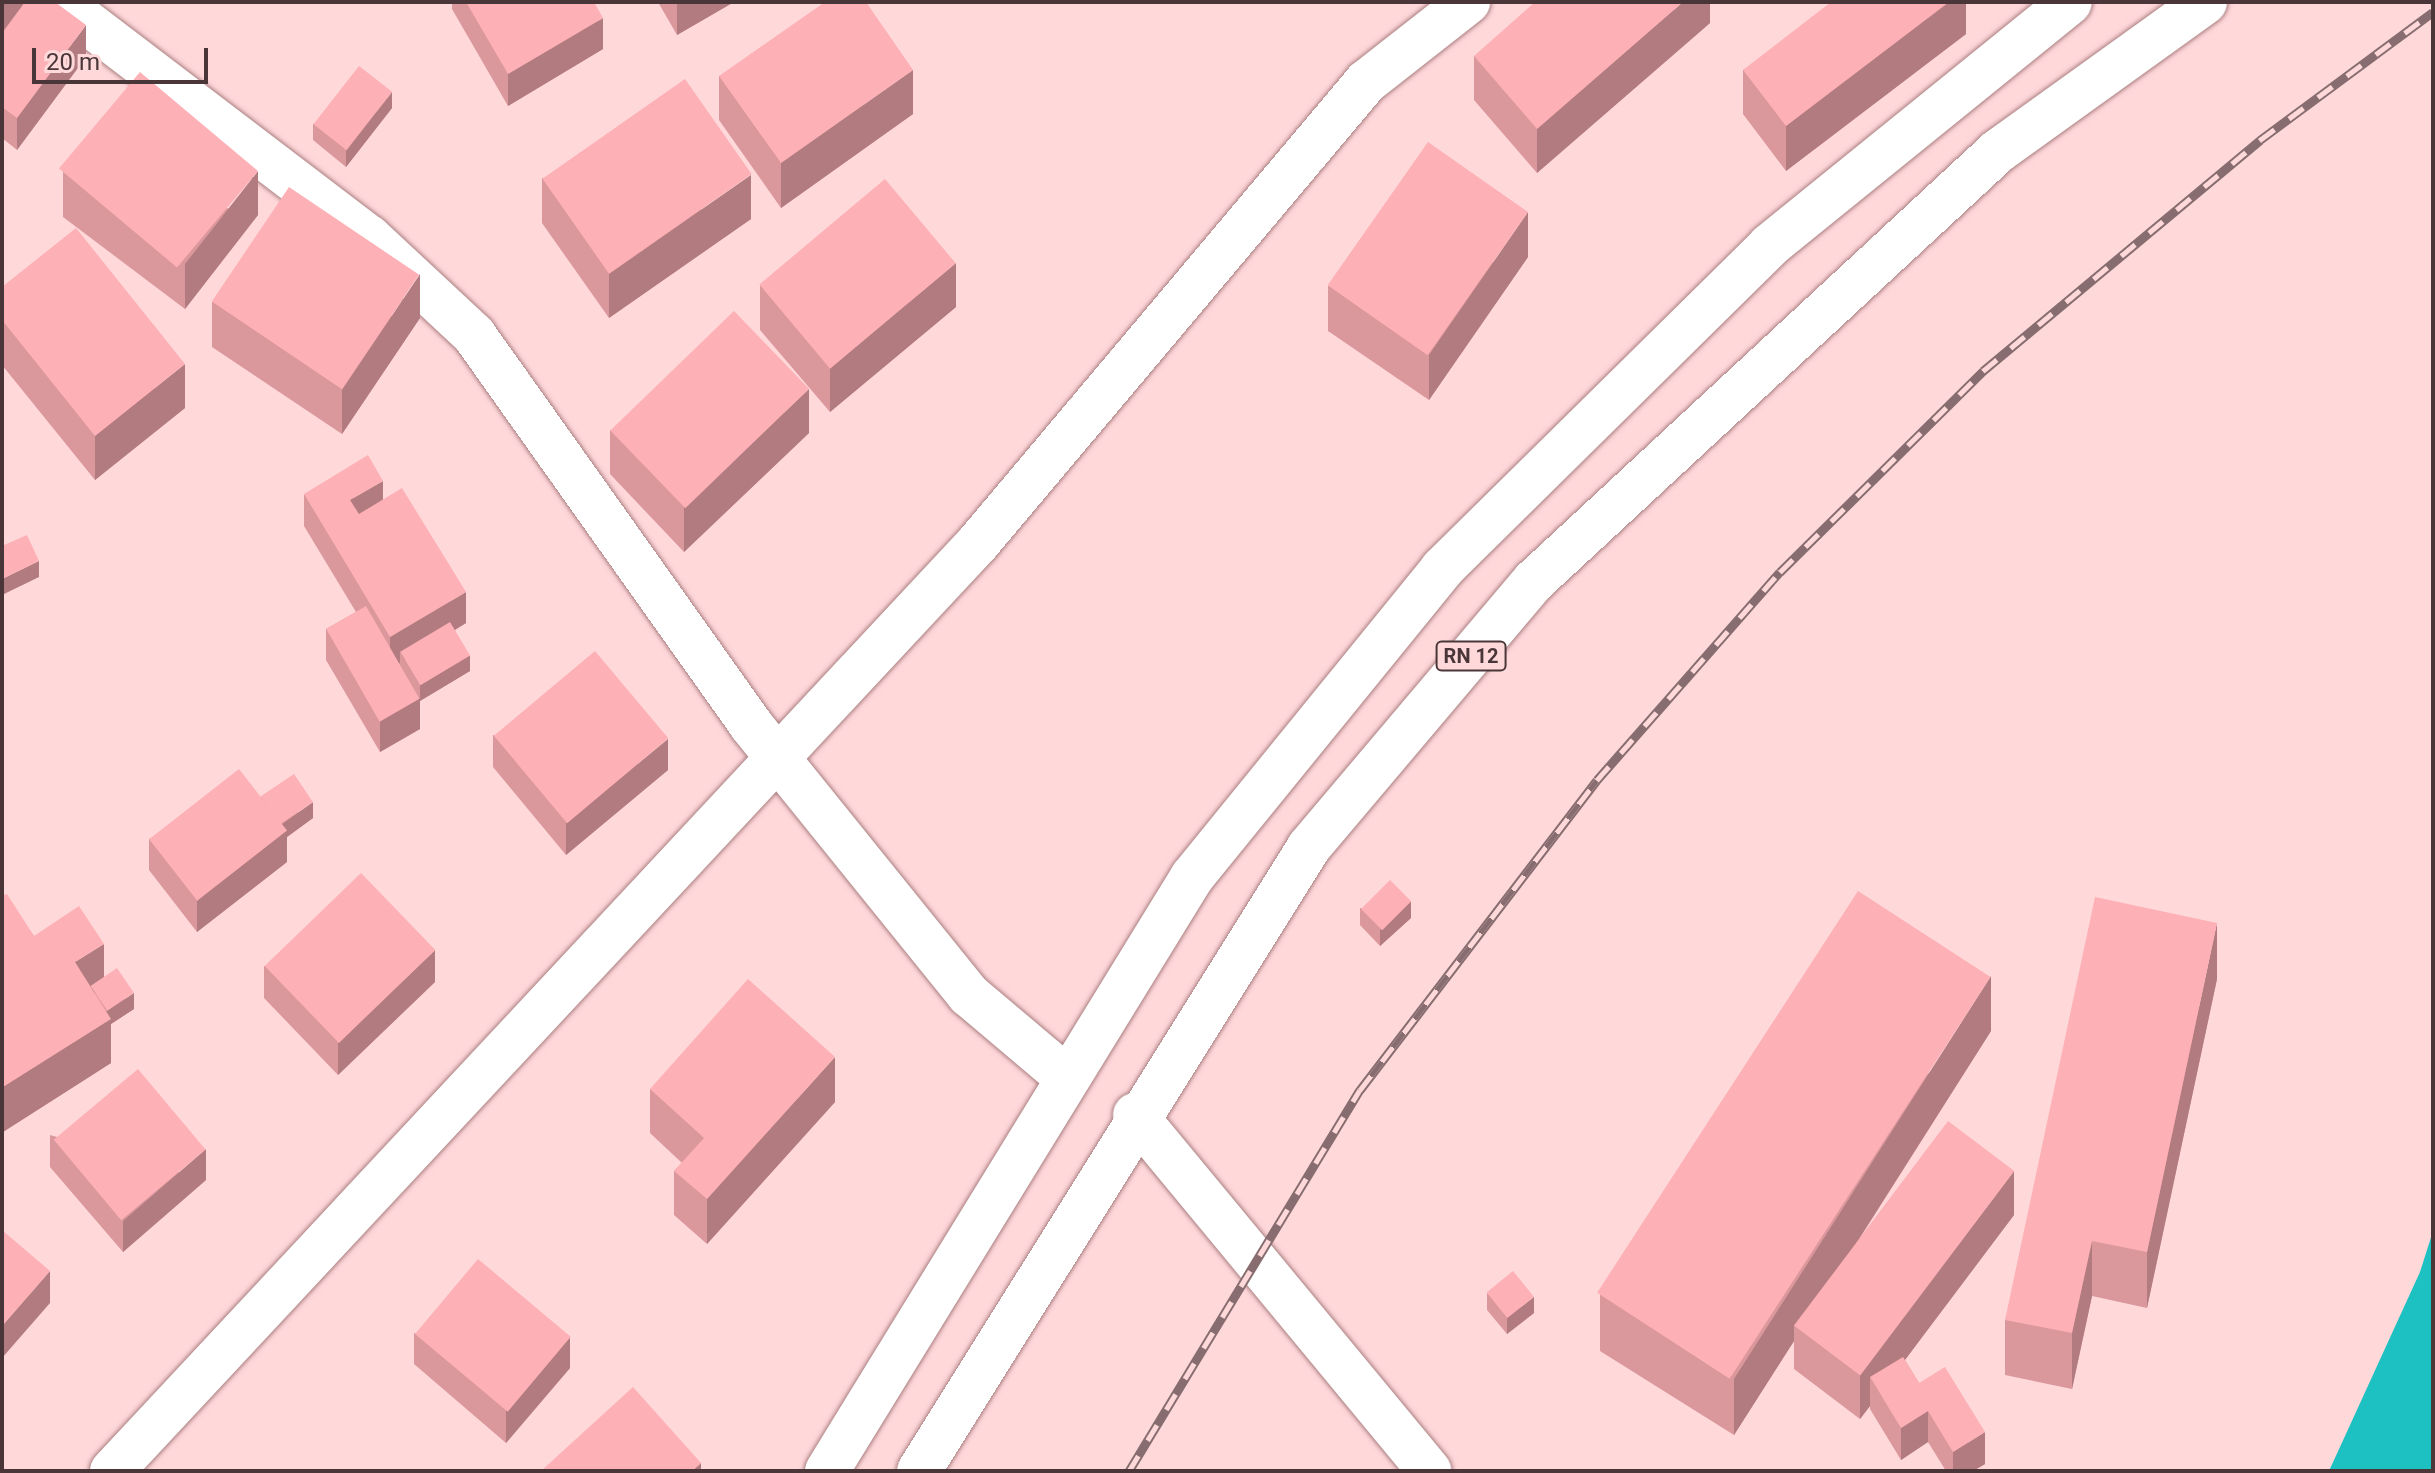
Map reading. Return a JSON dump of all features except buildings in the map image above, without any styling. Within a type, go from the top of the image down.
[{"type":"main road","points":[[60,2],[356,227],[474,335],[776,755],[969,995],[1066,1077]]},
{"type":"main road","points":[[112,1471],[776,755],[978,543],[1366,82],[1468,2]]},
{"type":"main road","points":[[827,1471],[1066,1077],[1192,877],[1442,569],[1769,246],[2070,2]]},
{"type":"main road","name":"RN 12","points":[[919,1471],[1135,1115],[1309,847],[1534,581],[1998,151],[2205,2]]},
{"type":"main road","points":[[1135,1115],[1430,1471]]},
{"type":"water","points":[[2433,1231],[2433,1471],[2329,1471],[2420,1272]]},
{"type":"railway","points":[[1129,1471],[1360,1090],[1597,780],[1780,572],[1983,371],[2260,140],[2433,12]]}]
